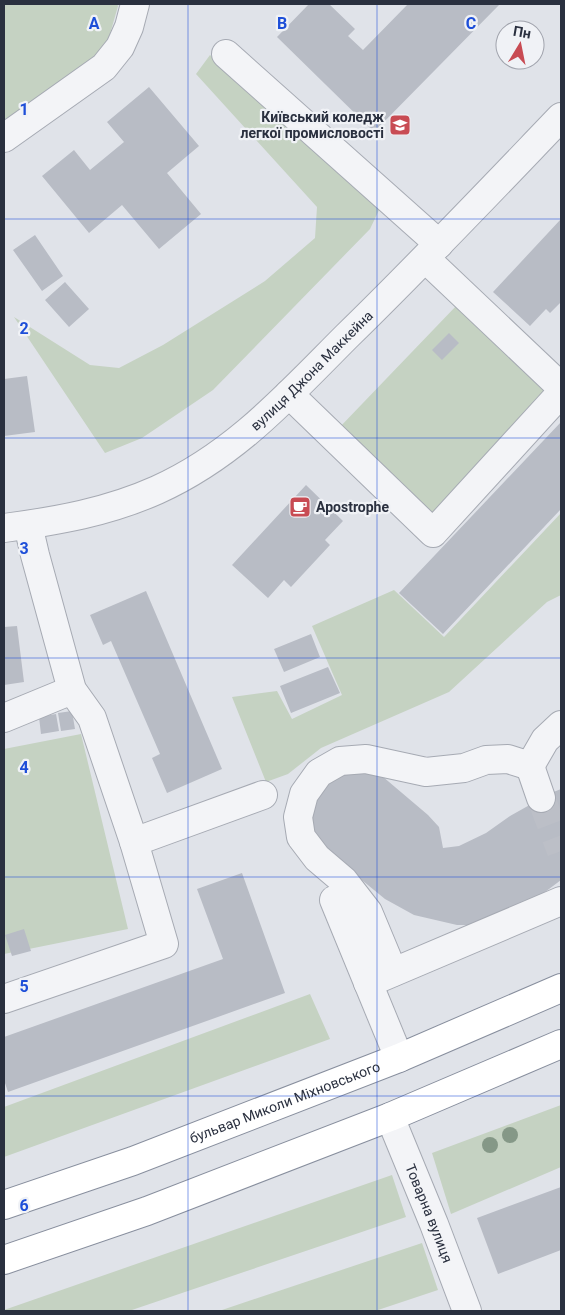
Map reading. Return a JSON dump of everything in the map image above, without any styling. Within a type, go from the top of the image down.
[{"type":"highway","name":"бульвар Миколи Міхновського","points":[[4,1204],[133,1161],[399,1058],[561,988]]},
{"type":"highway","points":[[4,1260],[147,1211],[390,1117],[561,1044]]},
{"type":"street","points":[[4,138],[104,67],[120,47],[129,27],[135,4]]},
{"type":"street","points":[[226,54],[433,252],[561,387]]},
{"type":"street","name":"вулиця Джона Маккейна","points":[[16,526],[68,519],[111,507],[158,490],[199,467],[234,444],[289,394],[433,252],[561,118]]},
{"type":"street","points":[[289,394],[433,533],[561,393]]},
{"type":"street","points":[[4,999],[164,944],[134,842],[92,718],[72,690],[35,555],[16,526]]},
{"type":"street","points":[[4,718],[72,690]]},
{"type":"street","points":[[541,798],[530,766],[545,740],[561,725]]},
{"type":"street","points":[[393,972],[368,912],[344,881],[317,858],[301,837],[298,817],[304,794],[319,773],[340,761],[366,759],[426,772],[464,768],[486,760],[508,759],[530,766]]},
{"type":"street","points":[[134,842],[263,795]]},
{"type":"street","points":[[334,900],[399,1058]]},
{"type":"street","points":[[368,982],[561,901]]},
{"type":"street","name":"Товарна вулиця","points":[[390,1117],[467,1311]]},
{"type":"green space","points":[[4,4],[117,4],[118,6],[104,55],[4,120]]},
{"type":"green space","points":[[210,55],[380,208],[370,229],[213,390],[142,438],[105,453],[14,317],[90,365],[119,368],[163,345],[265,281],[315,238],[317,207],[196,74]]},
{"type":"green space","points":[[458,304],[547,389],[436,517],[338,429]]},
{"type":"green space","points":[[561,513],[561,595],[547,602],[449,692],[321,748],[288,774],[266,782],[232,697],[277,691],[292,719],[342,695],[312,626],[394,590],[444,637]]},
{"type":"green space","points":[[81,734],[128,929],[4,954],[4,749]]},
{"type":"green space","points":[[310,994],[330,1039],[4,1157],[4,1107]]},
{"type":"green space","points":[[561,1105],[561,1167],[451,1214],[432,1153]]},
{"type":"green space","points":[[392,1175],[406,1217],[129,1311],[4,1311],[4,1310]]},
{"type":"green space","points":[[422,1243],[438,1290],[375,1311],[219,1311]]},
{"type":"building","points":[[309,4],[329,4],[355,29],[348,36],[363,50],[408,4],[500,4],[374,132],[277,37]]},
{"type":"building","points":[[149,87],[199,146],[167,173],[201,214],[159,249],[122,205],[89,233],[42,176],[74,150],[90,170],[124,142],[107,122]]},
{"type":"building","points":[[561,219],[561,302],[550,313],[546,309],[530,326],[493,292]]},
{"type":"building","points":[[35,235],[63,276],[42,291],[13,250]]},
{"type":"building","points":[[65,282],[89,309],[69,327],[45,300]]},
{"type":"building","points":[[449,333],[459,343],[442,360],[432,350]]},
{"type":"building","points":[[27,376],[35,432],[4,436],[4,379]]},
{"type":"building","points":[[561,422],[561,509],[443,634],[399,593]]},
{"type":"building","points":[[306,485],[343,521],[325,540],[330,545],[291,587],[284,580],[268,598],[232,565]]},
{"type":"building","points":[[146,591],[222,769],[167,793],[152,758],[160,754],[111,641],[103,645],[90,615]]},
{"type":"building","points":[[17,626],[24,682],[4,685],[4,627]]},
{"type":"building","points":[[311,634],[320,657],[284,672],[274,649]]},
{"type":"building","points":[[328,667],[340,693],[291,713],[280,686]]},
{"type":"building","points":[[72,711],[75,729],[61,731],[58,713]]},
{"type":"building","points":[[56,714],[59,731],[41,734],[39,717]]},
{"type":"building","points":[[347,770],[364,770],[382,776],[428,815],[439,827],[443,848],[459,846],[486,833],[510,816],[561,789],[561,880],[529,904],[481,925],[457,925],[414,915],[385,899],[319,845],[312,827],[312,808],[320,792],[332,778]]},
{"type":"building","points":[[242,873],[285,993],[8,1092],[4,1080],[4,1037],[223,959],[197,889]]},
{"type":"building","points":[[24,929],[31,951],[12,956],[5,935]]},
{"type":"building","points":[[561,1187],[561,1250],[498,1274],[477,1218]]},
{"type":"tunnel","points":[[541,798],[561,851]]},
{"type":"place","name":"Київський коледж легкої промисловості","points":[[400,125]]},
{"type":"place","name":"Apostrophe","points":[[300,507]]}]
